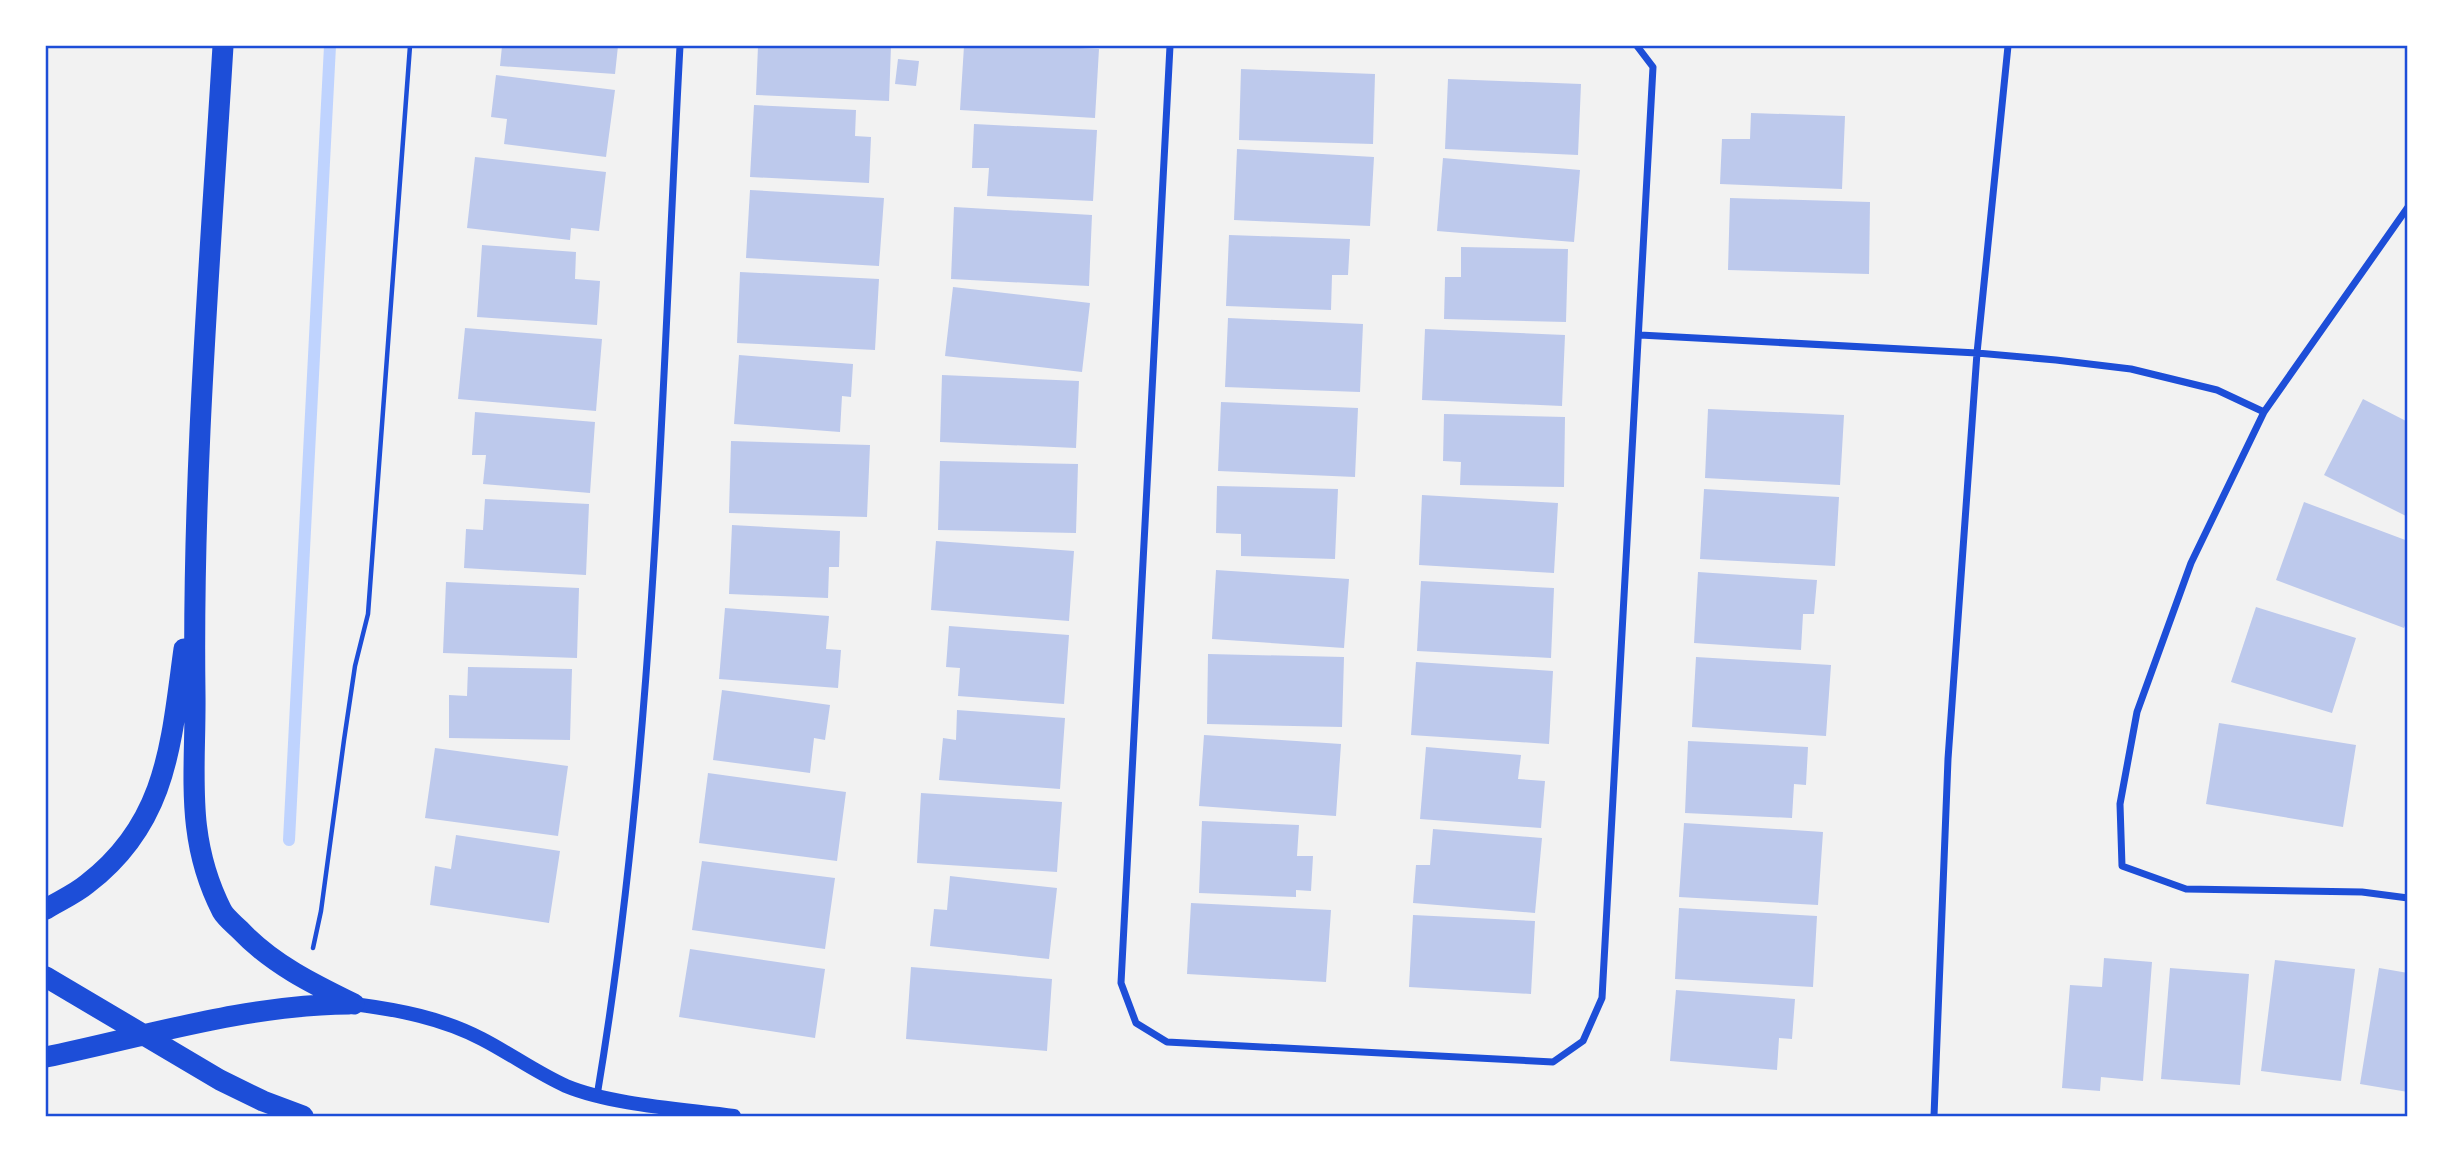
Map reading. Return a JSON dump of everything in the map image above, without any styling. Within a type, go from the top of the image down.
[{"type":"highway","points":[[223,46],[193,584],[193,802],[198,842],[208,878],[223,914],[253,944],[306,980],[354,1004]]},
{"type":"highway","points":[[46,909],[86,885],[105,869],[125,848],[147,817],[159,788],[171,741],[193,584]]},
{"type":"highway","points":[[46,977],[220,1080],[263,1101],[303,1116]]},
{"type":"highway","points":[[46,1057],[253,1011],[304,1005],[354,1004]]},
{"type":"main road","points":[[354,1004],[423,1016],[454,1027],[482,1039],[558,1081],[597,1096],[734,1116]]},
{"type":"street","points":[[597,1096],[620,951],[633,834],[648,648],[680,46]]},
{"type":"street","points":[[1170,46],[1121,983],[1136,1023],[1167,1042],[1553,1062],[1583,1041],[1602,998],[1653,67],[1637,46]]},
{"type":"street","points":[[1934,1116],[1948,759],[1977,353],[2008,46]]},
{"type":"street","points":[[2407,207],[2264,412],[2191,563],[2137,712],[2120,804],[2122,866],[2186,889],[2362,892],[2407,898]]},
{"type":"street","points":[[1640,335],[1977,353],[2132,369],[2217,390],[2264,412]]},
{"type":"path","points":[[315,943],[355,666],[368,614],[410,46]]},
{"type":"building","points":[[502,46],[618,46],[615,74],[500,66]]},
{"type":"building","points":[[758,46],[891,46],[889,101],[756,95]]},
{"type":"building","points":[[964,46],[1099,49],[1095,118],[960,110]]},
{"type":"building","points":[[898,59],[919,61],[916,86],[895,84]]},
{"type":"building","points":[[1241,69],[1375,74],[1373,144],[1239,140]]},
{"type":"building","points":[[496,75],[615,90],[606,157],[504,144],[507,119],[491,117]]},
{"type":"building","points":[[1448,79],[1581,84],[1578,155],[1445,149]]},
{"type":"building","points":[[754,105],[856,110],[855,136],[871,137],[869,183],[750,177]]},
{"type":"building","points":[[1751,113],[1845,116],[1842,189],[1720,184],[1722,139],[1750,139]]},
{"type":"building","points":[[974,124],[1097,130],[1093,201],[987,196],[989,168],[972,168]]},
{"type":"building","points":[[1237,149],[1374,157],[1370,226],[1234,220]]},
{"type":"building","points":[[475,157],[606,172],[599,231],[571,228],[570,240],[467,228]]},
{"type":"building","points":[[1443,158],[1580,170],[1574,242],[1437,231]]},
{"type":"building","points":[[750,190],[884,198],[879,266],[746,258]]},
{"type":"building","points":[[1730,198],[1870,202],[1869,274],[1728,270]]},
{"type":"building","points":[[954,207],[1092,215],[1089,286],[951,279]]},
{"type":"building","points":[[1229,235],[1350,239],[1348,275],[1332,275],[1331,310],[1226,306]]},
{"type":"building","points":[[482,245],[576,252],[575,279],[600,281],[597,325],[477,317]]},
{"type":"building","points":[[1461,247],[1568,249],[1566,322],[1444,319],[1445,277],[1461,277]]},
{"type":"building","points":[[740,272],[879,279],[875,350],[737,343]]},
{"type":"building","points":[[953,287],[1090,303],[1082,372],[945,356]]},
{"type":"building","points":[[1228,318],[1363,324],[1360,392],[1225,387]]},
{"type":"building","points":[[465,328],[602,339],[596,411],[458,399]]},
{"type":"building","points":[[1425,329],[1565,335],[1562,406],[1422,400]]},
{"type":"building","points":[[739,355],[853,364],[851,397],[842,396],[840,432],[734,424]]},
{"type":"building","points":[[942,375],[1079,381],[1076,448],[940,442]]},
{"type":"building","points":[[2363,399],[2408,422],[2408,517],[2324,475]]},
{"type":"building","points":[[1221,402],[1358,408],[1355,477],[1218,471]]},
{"type":"building","points":[[1708,409],[1844,415],[1840,485],[1705,478]]},
{"type":"building","points":[[475,412],[595,422],[590,493],[483,484],[486,455],[472,455]]},
{"type":"building","points":[[1444,414],[1565,417],[1564,487],[1460,485],[1461,462],[1443,461]]},
{"type":"building","points":[[731,441],[870,445],[867,517],[729,513]]},
{"type":"building","points":[[940,461],[1078,464],[1076,533],[938,530]]},
{"type":"building","points":[[1217,486],[1338,489],[1335,559],[1241,556],[1241,534],[1216,533]]},
{"type":"building","points":[[1704,489],[1839,497],[1835,566],[1700,559]]},
{"type":"building","points":[[1422,495],[1558,503],[1554,573],[1419,565]]},
{"type":"building","points":[[485,499],[589,504],[586,575],[464,568],[466,529],[483,530]]},
{"type":"building","points":[[2304,502],[2408,541],[2408,619],[2404,628],[2276,580]]},
{"type":"building","points":[[732,525],[840,531],[839,567],[829,567],[828,598],[729,594]]},
{"type":"building","points":[[936,541],[1074,551],[1069,621],[931,610]]},
{"type":"building","points":[[1216,570],[1349,579],[1344,648],[1212,639]]},
{"type":"building","points":[[1698,572],[1817,580],[1814,614],[1803,614],[1801,650],[1694,643]]},
{"type":"building","points":[[1421,581],[1554,588],[1551,658],[1417,651]]},
{"type":"building","points":[[446,582],[579,588],[577,658],[443,653]]},
{"type":"building","points":[[2256,607],[2356,638],[2332,713],[2231,682]]},
{"type":"building","points":[[725,608],[829,616],[826,649],[841,650],[838,688],[719,679]]},
{"type":"building","points":[[949,626],[1069,635],[1064,704],[958,696],[960,668],[946,667]]},
{"type":"building","points":[[1208,654],[1344,657],[1342,727],[1207,724]]},
{"type":"building","points":[[1696,657],[1831,665],[1826,736],[1692,727]]},
{"type":"building","points":[[1416,662],[1553,671],[1549,744],[1411,735]]},
{"type":"building","points":[[468,667],[572,669],[570,740],[449,738],[449,695],[467,696]]},
{"type":"building","points":[[722,690],[830,705],[825,740],[814,738],[810,773],[713,760]]},
{"type":"building","points":[[957,710],[1065,718],[1060,789],[939,780],[943,738],[956,740]]},
{"type":"building","points":[[2219,723],[2356,745],[2343,827],[2206,804]]},
{"type":"building","points":[[1204,735],[1341,744],[1336,816],[1199,806]]},
{"type":"building","points":[[1688,741],[1808,747],[1806,785],[1794,784],[1792,818],[1685,813]]},
{"type":"building","points":[[1426,747],[1521,755],[1518,779],[1545,781],[1541,828],[1420,819]]},
{"type":"building","points":[[435,748],[568,766],[558,836],[425,818]]},
{"type":"building","points":[[708,773],[846,792],[837,861],[699,843]]},
{"type":"building","points":[[921,793],[1062,802],[1057,872],[917,863]]},
{"type":"building","points":[[1202,821],[1299,825],[1297,856],[1313,856],[1311,891],[1296,890],[1296,897],[1199,893]]},
{"type":"building","points":[[1684,823],[1823,832],[1818,905],[1679,897]]},
{"type":"building","points":[[1433,829],[1542,838],[1535,913],[1413,903],[1416,865],[1430,865]]},
{"type":"building","points":[[456,835],[560,851],[549,923],[430,905],[435,866],[451,869]]},
{"type":"building","points":[[702,861],[835,878],[825,949],[692,930]]},
{"type":"building","points":[[950,876],[1057,888],[1049,959],[930,946],[934,909],[947,910]]},
{"type":"building","points":[[1191,903],[1331,910],[1326,982],[1187,974]]},
{"type":"building","points":[[1679,908],[1817,916],[1813,987],[1675,979]]},
{"type":"building","points":[[1413,915],[1535,921],[1531,994],[1409,987]]},
{"type":"building","points":[[690,949],[825,969],[815,1038],[679,1017]]},
{"type":"building","points":[[2104,958],[2152,962],[2143,1081],[2101,1077],[2100,1091],[2062,1088],[2070,985],[2102,987]]},
{"type":"building","points":[[2275,960],[2355,969],[2341,1081],[2261,1071]]},
{"type":"building","points":[[911,967],[1052,979],[1047,1051],[906,1039]]},
{"type":"building","points":[[2170,968],[2249,974],[2240,1085],[2161,1079]]},
{"type":"building","points":[[2379,968],[2408,973],[2408,1092],[2360,1084]]},
{"type":"building","points":[[1676,990],[1795,999],[1792,1039],[1779,1038],[1777,1070],[1670,1061]]},
{"type":"waterway","points":[[289,840],[330,46]]}]
